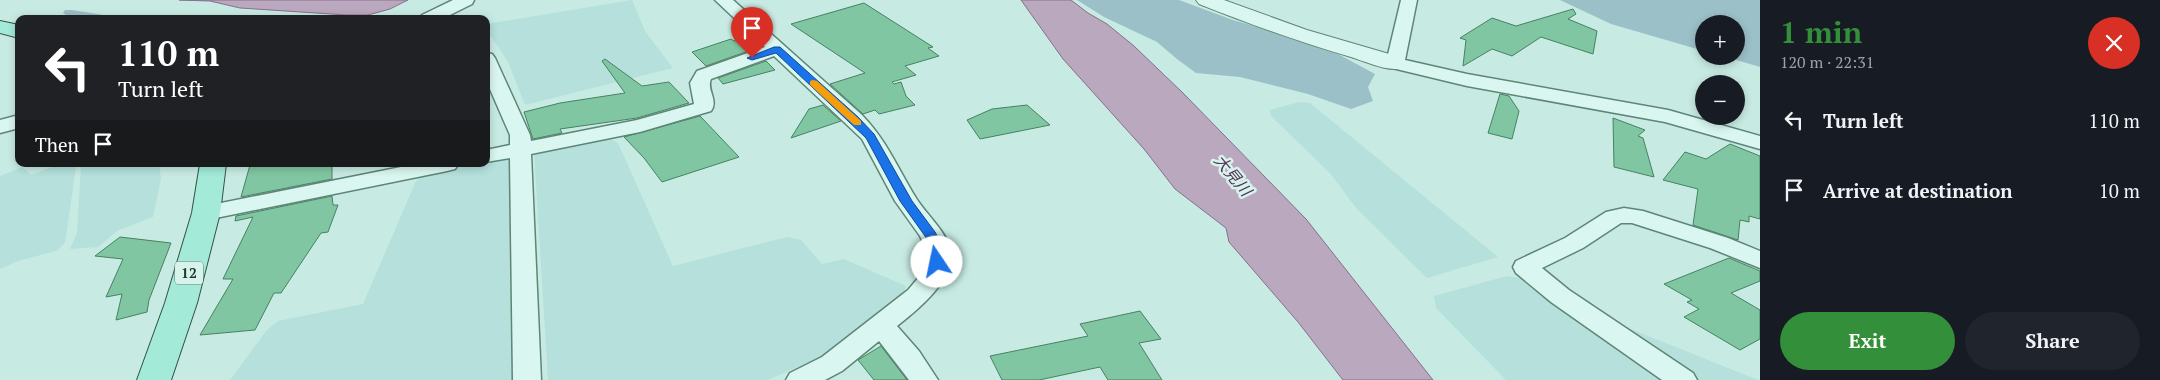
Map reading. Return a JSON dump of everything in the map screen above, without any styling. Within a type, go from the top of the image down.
[{"type":"main road","points":[[0,27],[15,31]]},
{"type":"main road","name":"12","points":[[154,380],[181,303],[206,213],[213,167]]},
{"type":"street","points":[[723,0],[871,136],[906,201],[938,249],[937,262],[930,280],[916,296],[832,364],[800,380]]},
{"type":"street","points":[[1206,0],[1252,18],[1395,63],[1467,80],[1668,116],[1760,144]]},
{"type":"street","points":[[1395,63],[1409,0]]},
{"type":"street","points":[[436,15],[462,2],[465,15]]},
{"type":"street","points":[[490,155],[640,126],[694,112],[704,107],[705,101],[698,84],[699,79],[714,70],[777,49]]},
{"type":"street","points":[[490,67],[520,135],[522,260],[527,380]]},
{"type":"street","points":[[0,127],[15,122]]},
{"type":"street","points":[[206,213],[431,167]]},
{"type":"street","points":[[1683,380],[1560,296],[1525,267],[1574,243],[1614,217],[1624,215],[1719,243],[1760,260]]},
{"type":"street","points":[[879,326],[895,339],[911,358],[924,380]]},
{"type":"shaded area","points":[[632,0],[645,31],[673,68],[525,105],[508,62],[490,35],[490,23]]},
{"type":"shaded area","points":[[1077,0],[1179,0],[1233,20],[1293,37],[1338,54],[1375,74],[1368,87],[1373,101],[1351,109],[1308,94],[1240,77],[1196,73],[1157,42],[1104,17]]},
{"type":"shaded area","points":[[1560,0],[1760,0],[1760,67],[1745,63],[1745,15],[1695,15],[1695,48],[1611,24]]},
{"type":"shaded area","points":[[65,10],[72,10],[104,15],[66,15],[63,13]]},
{"type":"shaded area","points":[[1299,102],[1310,103],[1498,257],[1427,278],[1356,208],[1330,173],[1271,116],[1270,110]]},
{"type":"shaded area","points":[[608,137],[618,143],[673,266],[787,237],[801,240],[822,264],[844,259],[906,286],[904,291],[822,356],[768,380],[548,380],[534,151]]},
{"type":"shaded area","points":[[505,157],[511,158],[512,380],[230,380],[267,330],[278,321],[363,304],[416,181],[425,172],[453,167],[490,167],[490,160]]},
{"type":"shaded area","points":[[22,167],[31,175],[52,167],[76,167],[65,243],[56,251],[18,261],[0,269],[0,176]]},
{"type":"shaded area","points":[[81,167],[159,167],[161,179],[153,217],[117,231],[98,247],[70,249],[77,233]]},
{"type":"shaded area","points":[[1507,276],[1520,278],[1668,380],[1506,380],[1436,308],[1434,296]]},
{"type":"shaded area","points":[[1626,327],[1758,380],[1697,380],[1620,329]]},
{"type":"water","points":[[179,0],[408,0],[390,9],[368,15],[346,15],[240,8],[210,1]]},
{"type":"water","name":"大見川","points":[[1021,0],[1071,0],[1107,24],[1134,46],[1183,93],[1306,219],[1433,380],[1343,380],[1298,322],[1229,242],[1226,228],[1175,189],[1144,149],[1063,59]]},
{"type":"building","points":[[864,3],[933,47],[928,48],[939,56],[905,66],[916,75],[892,82],[894,84],[901,82],[906,96],[915,105],[879,114],[875,110],[863,114],[830,84],[865,73],[791,24]]},
{"type":"building","points":[[1573,9],[1576,14],[1568,19],[1597,31],[1593,54],[1541,37],[1512,56],[1492,49],[1463,66],[1466,40],[1460,38],[1492,18],[1516,26]]},
{"type":"building","points":[[731,39],[734,41],[743,39],[754,49],[706,66],[692,52]]},
{"type":"building","points":[[605,59],[642,86],[669,82],[689,103],[637,118],[560,129],[562,133],[533,139],[524,112],[560,103],[625,93],[602,61]]},
{"type":"building","points":[[766,61],[775,70],[723,84],[718,78]]},
{"type":"building","points":[[1500,94],[1509,96],[1519,111],[1512,139],[1488,133]]},
{"type":"building","points":[[823,105],[841,121],[791,138],[809,109]]},
{"type":"building","points":[[1027,105],[1050,125],[980,139],[967,120],[992,109]]},
{"type":"building","points":[[700,116],[739,157],[662,182],[644,158],[624,137]]},
{"type":"building","points":[[1613,118],[1645,130],[1638,136],[1643,138],[1654,177],[1614,167]]},
{"type":"building","points":[[1730,144],[1760,156],[1760,219],[1749,216],[1749,222],[1740,220],[1738,240],[1693,225],[1698,189],[1663,180],[1685,152],[1706,159]]},
{"type":"building","points":[[249,167],[332,167],[332,179],[241,197]]},
{"type":"building","points":[[332,196],[333,205],[338,205],[328,232],[321,233],[281,293],[274,293],[255,330],[200,335],[233,279],[223,279],[253,217],[235,221],[236,216]]},
{"type":"building","points":[[120,237],[171,243],[149,300],[147,312],[116,320],[122,294],[106,297],[123,259],[95,256]]},
{"type":"building","points":[[1729,258],[1760,271],[1760,281],[1731,293],[1760,310],[1760,339],[1740,350],[1684,317],[1699,309],[1687,302],[1692,300],[1664,284]]},
{"type":"building","points":[[1140,311],[1161,339],[1139,343],[1162,380],[1108,380],[1100,367],[1039,380],[1002,380],[990,356],[1088,336],[1080,324]]},
{"type":"building","points":[[881,346],[907,380],[874,380],[858,360]]},
{"type":"slow traffic","points":[[813,83],[858,123]]},
{"type":"route","points":[[752,58],[777,49],[871,136],[906,201],[938,249],[937,262]]}]
